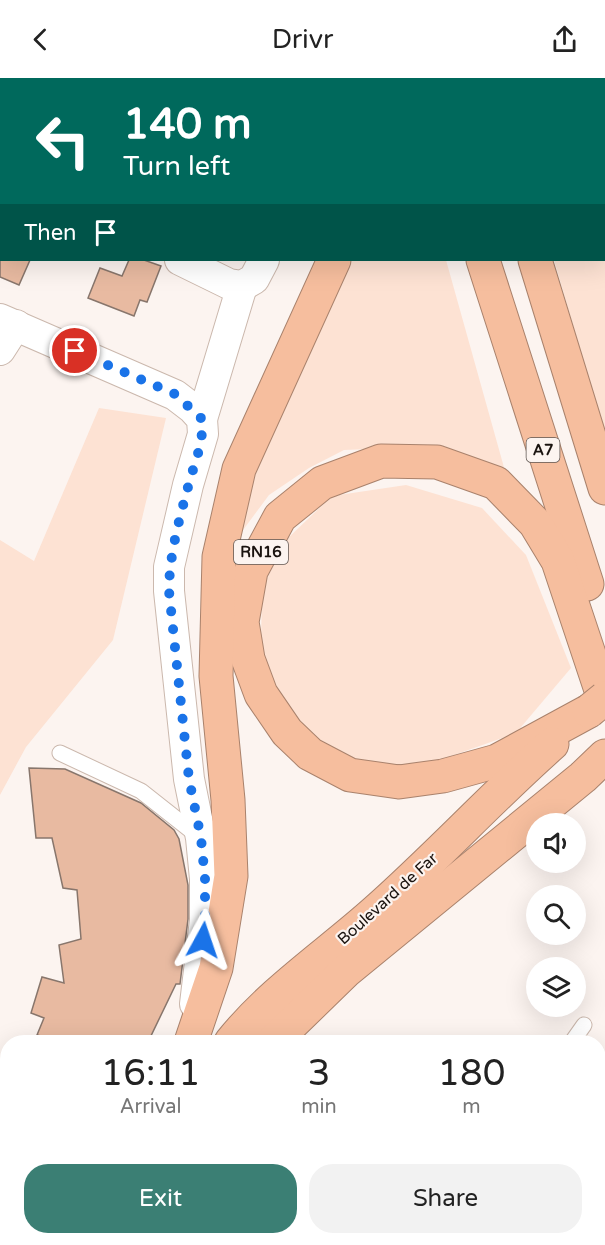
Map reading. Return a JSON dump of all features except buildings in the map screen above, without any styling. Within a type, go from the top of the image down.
[{"type":"highway","points":[[193,1035],[216,968],[231,876],[228,800],[216,676],[219,557],[239,469],[333,261]]},
{"type":"highway","name":"A7","points":[[483,261],[605,639]]},
{"type":"highway","points":[[535,261],[605,488]]},
{"type":"highway","name":"RN16","points":[[381,461],[437,462],[496,483],[535,523],[558,561],[600,704],[497,760],[443,776],[399,782],[350,775],[310,754],[287,732],[261,694],[249,659],[242,622],[251,571],[280,517],[322,483],[381,461]]},
{"type":"highway","name":"Boulevard de Far","points":[[237,1035],[303,972],[376,911],[543,752],[600,704]]},
{"type":"highway","name":"Boulevard de Far","points":[[280,1035],[346,971],[594,766]]},
{"type":"street","points":[[182,261],[229,284],[242,286],[254,279],[263,261]]},
{"type":"street","points":[[192,1035],[205,920],[205,879],[201,838],[189,779],[169,591],[169,567],[188,484],[200,449],[203,434],[202,419],[242,286]]},
{"type":"street","points":[[0,351],[8,322],[175,394],[202,419]]},
{"type":"lane","points":[[60,753],[141,791],[201,838]]},
{"type":"lane","points":[[577,1035],[585,1025]]},
{"type":"shaded area","points":[[345,261],[446,261],[505,471],[444,446],[344,450],[309,468],[269,495],[232,545],[246,493]]},
{"type":"shaded area","points":[[554,261],[605,261],[605,435]]},
{"type":"shaded area","points":[[99,408],[166,418],[113,640],[26,747],[0,795],[0,540],[34,561]]},
{"type":"shaded area","points":[[406,485],[482,508],[526,555],[571,668],[516,733],[440,760],[378,769],[334,758],[296,724],[268,680],[261,640],[262,588],[287,539],[332,496]]},
{"type":"route","points":[[75,351],[175,394],[202,419],[203,434],[200,449],[188,484],[169,567],[169,591],[189,779],[201,838],[205,879],[203,940]]}]
